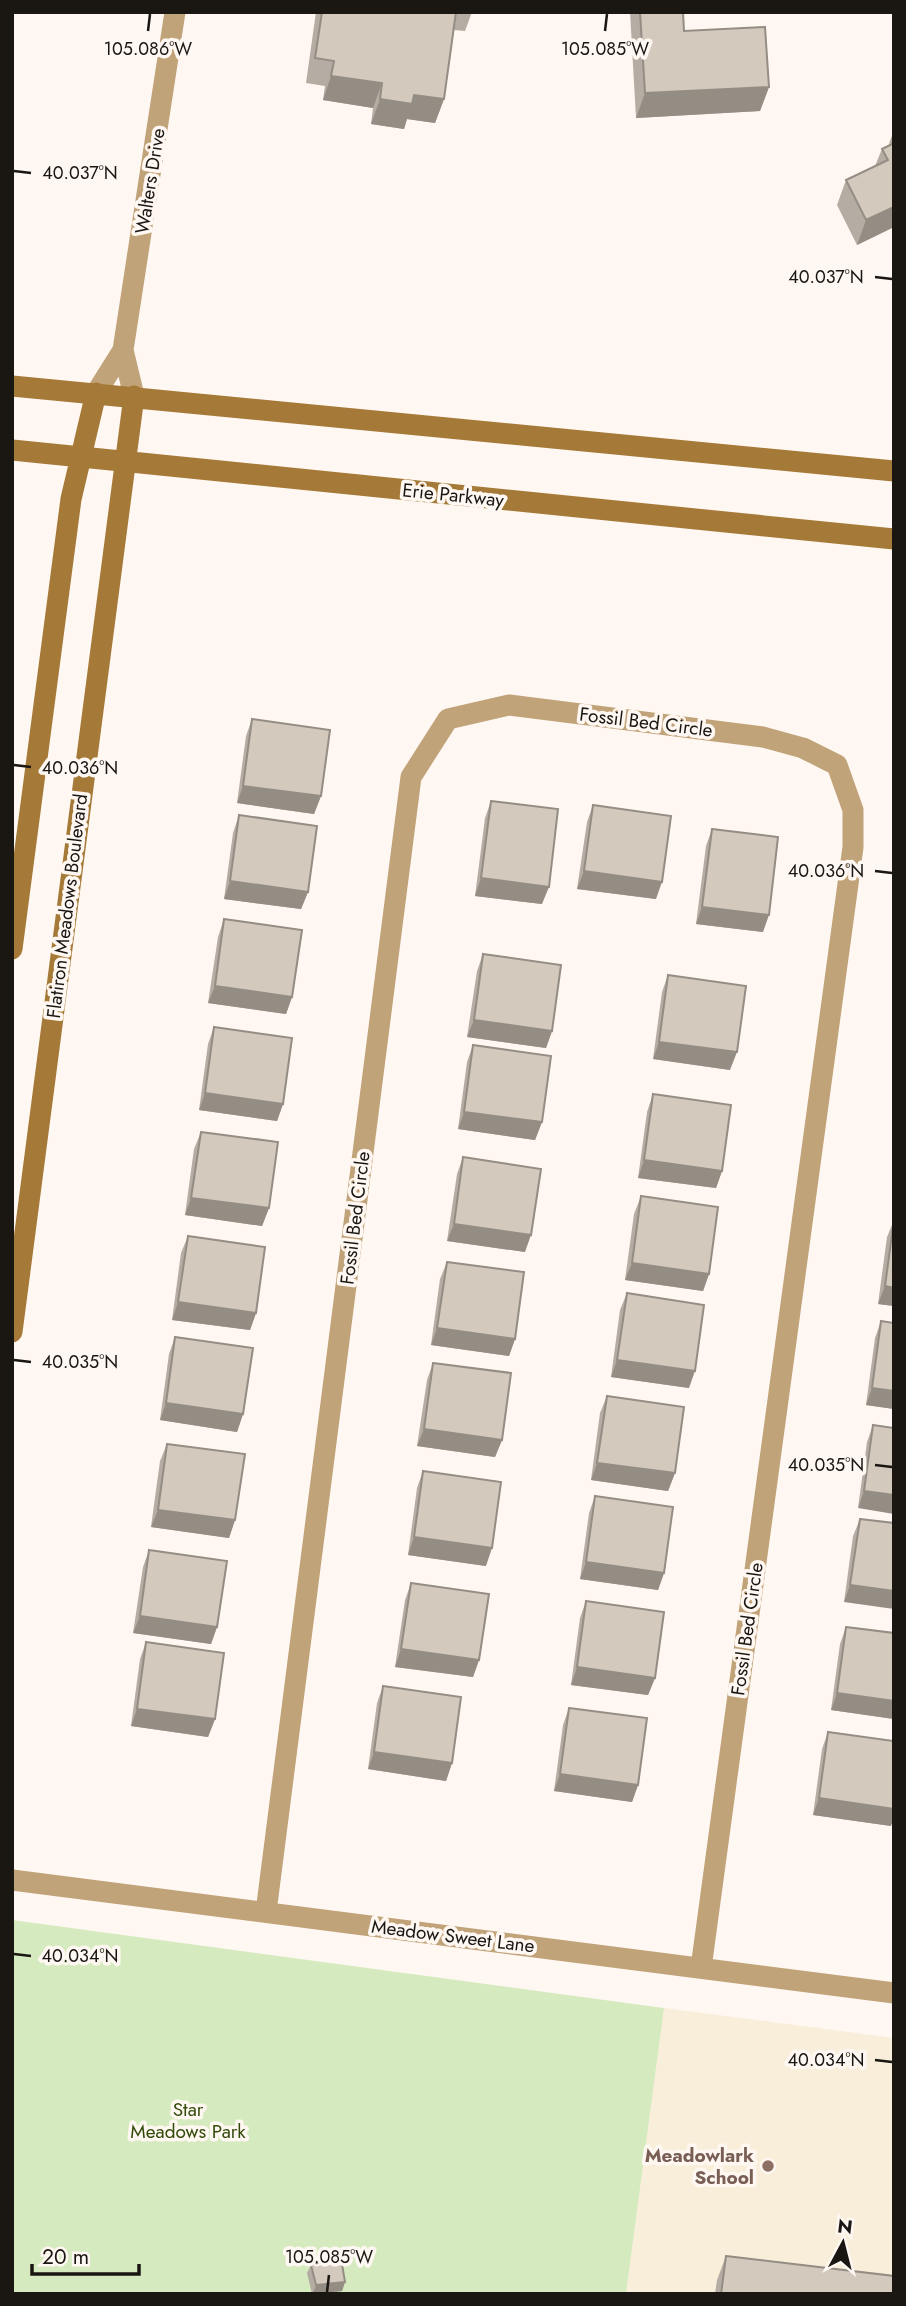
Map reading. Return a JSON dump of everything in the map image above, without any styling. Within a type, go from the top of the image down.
[{"type":"main road","points":[[12,386],[894,471]]},
{"type":"main road","points":[[12,948],[71,499],[96,393]]},
{"type":"main road","name":"Flatiron Meadows Boulevard","points":[[12,1332],[134,396]]},
{"type":"main road","name":"Erie Parkway","points":[[12,450],[894,539]]},
{"type":"street","name":"Walters Drive","points":[[134,396],[123,350],[175,12]]},
{"type":"street","name":"Walters Drive","points":[[96,393],[123,350]]},
{"type":"street","name":"Fossil Bed Circle","points":[[266,1912],[411,777],[449,719],[509,705],[737,734],[803,748],[836,765],[853,810],[853,847],[701,1968]]},
{"type":"street","name":"Meadow Sweet Lane","points":[[12,1880],[894,1993]]},
{"type":"shaded area","name":"Meadowlark School","points":[[664,2008],[894,2038],[894,2294],[626,2294]]},
{"type":"green space","name":"Star Meadows Park","points":[[12,1920],[664,2008],[626,2294],[12,2294]]},
{"type":"building","points":[[322,12],[456,12],[444,99],[414,95],[412,104],[380,99],[382,83],[331,76],[334,61],[315,58]]},
{"type":"building","points":[[640,12],[683,12],[684,31],[765,27],[769,87],[645,93]]},
{"type":"building","points":[[894,143],[894,207],[866,220],[846,180],[888,160],[882,149]]},
{"type":"building","points":[[252,719],[330,730],[321,796],[243,786]]},
{"type":"building","points":[[491,801],[558,809],[549,887],[481,878]]},
{"type":"building","points":[[593,805],[671,816],[662,882],[584,871]]},
{"type":"building","points":[[239,815],[317,826],[308,892],[230,881]]},
{"type":"building","points":[[712,829],[778,837],[769,915],[702,907]]},
{"type":"building","points":[[224,919],[302,930],[292,997],[215,986]]},
{"type":"building","points":[[483,954],[561,965],[552,1031],[474,1020]]},
{"type":"building","points":[[668,975],[746,986],[737,1052],[659,1042]]},
{"type":"building","points":[[214,1027],[292,1038],[283,1104],[205,1093]]},
{"type":"building","points":[[473,1045],[551,1056],[542,1122],[464,1112]]},
{"type":"building","points":[[653,1094],[731,1105],[722,1171],[644,1160]]},
{"type":"building","points":[[201,1132],[278,1142],[269,1208],[191,1198]]},
{"type":"building","points":[[463,1157],[541,1169],[531,1235],[454,1224]]},
{"type":"building","points":[[641,1196],[718,1207],[709,1274],[632,1263]]},
{"type":"building","points":[[894,1220],[894,1288],[885,1286]]},
{"type":"building","points":[[188,1236],[265,1247],[256,1313],[178,1302]]},
{"type":"building","points":[[447,1262],[524,1272],[515,1339],[437,1328]]},
{"type":"building","points":[[627,1293],[704,1305],[695,1371],[617,1360]]},
{"type":"building","points":[[881,1321],[894,1323],[894,1391],[872,1388]]},
{"type":"building","points":[[175,1337],[253,1348],[243,1414],[166,1403]]},
{"type":"building","points":[[433,1363],[511,1373],[502,1440],[424,1429]]},
{"type":"building","points":[[607,1396],[684,1407],[675,1473],[597,1463]]},
{"type":"building","points":[[873,1425],[894,1428],[894,1495],[864,1491]]},
{"type":"building","points":[[167,1444],[245,1454],[235,1520],[158,1510]]},
{"type":"building","points":[[423,1471],[501,1482],[492,1548],[414,1537]]},
{"type":"building","points":[[595,1496],[673,1507],[664,1573],[586,1562]]},
{"type":"building","points":[[860,1519],[894,1523],[894,1591],[850,1585]]},
{"type":"building","points":[[149,1550],[227,1561],[217,1627],[140,1616]]},
{"type":"building","points":[[411,1583],[489,1594],[479,1660],[401,1649]]},
{"type":"building","points":[[586,1601],[664,1612],[655,1678],[577,1667]]},
{"type":"building","points":[[846,1627],[894,1633],[894,1701],[837,1693]]},
{"type":"building","points":[[146,1642],[224,1653],[215,1719],[137,1709]]},
{"type":"building","points":[[383,1686],[461,1697],[452,1763],[374,1752]]},
{"type":"building","points":[[569,1708],[647,1718],[638,1785],[560,1774]]},
{"type":"building","points":[[828,1732],[894,1741],[894,1809],[819,1798]]},
{"type":"building","points":[[726,2256],[894,2276],[894,2294],[721,2294]]},
{"type":"building","points":[[341,2258],[345,2282],[316,2285],[311,2265]]},
{"type":"place","name":"Meadowlark School","points":[[768,2166]]}]
